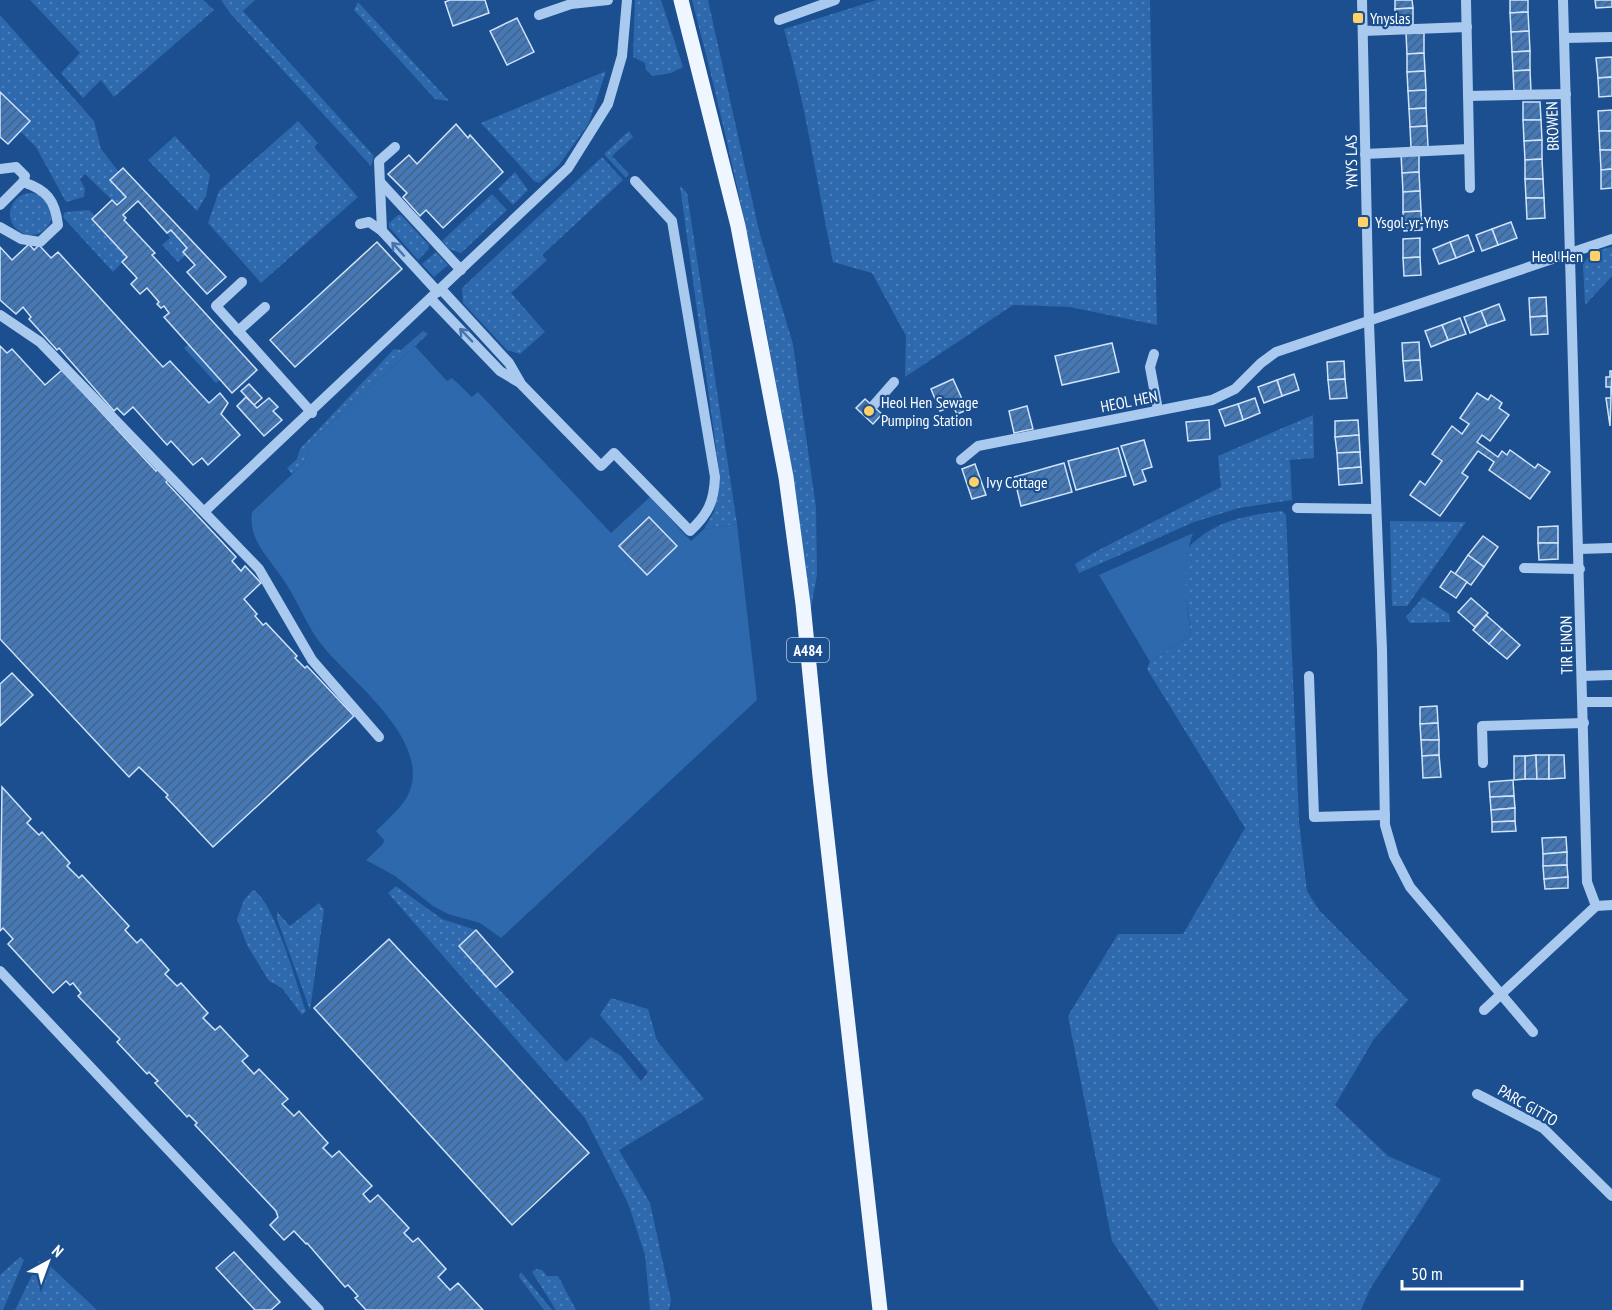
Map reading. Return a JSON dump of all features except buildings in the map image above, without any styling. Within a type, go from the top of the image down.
[{"type":"main road","name":"A484","points":[[681,0],[738,226],[786,477],[803,604],[821,788],[880,1310]]},
{"type":"street","points":[[539,15],[572,4],[608,0]]},
{"type":"street","points":[[205,511],[312,413],[568,168],[608,104],[622,56],[627,0]]},
{"type":"street","points":[[779,20],[832,0]]},
{"type":"street","name":"YNYS LAS","points":[[1362,0],[1369,323]]},
{"type":"street","points":[[1466,0],[1470,188]]},
{"type":"street","name":"BROWEN","points":[[1563,0],[1572,250]]},
{"type":"street","points":[[1363,31],[1467,27]]},
{"type":"street","points":[[1564,38],[1612,37]]},
{"type":"street","points":[[1468,96],[1566,94]]},
{"type":"street","points":[[382,231],[379,161],[395,147]]},
{"type":"street","points":[[1365,154],[1469,149]]},
{"type":"street","points":[[0,168],[16,167],[25,176],[23,182],[0,205]]},
{"type":"street","points":[[0,227],[21,239],[40,242],[58,225],[52,198],[39,187],[23,182]]},
{"type":"street","points":[[380,182],[461,270]]},
{"type":"street","points":[[436,293],[509,363],[520,382],[601,466],[614,453],[690,531],[705,517],[714,500],[715,477],[672,221],[635,182]]},
{"type":"street","points":[[360,224],[369,222],[382,231],[501,371],[520,382]]},
{"type":"street","name":"HEOL HEN","points":[[961,460],[978,446],[1212,400],[1235,389],[1260,363],[1276,352],[1369,323],[1572,250],[1612,239]]},
{"type":"street","name":"TIR EINON","points":[[1572,250],[1587,882],[1596,906]]},
{"type":"street","points":[[242,282],[216,306],[312,413]]},
{"type":"street","points":[[238,331],[265,307]]},
{"type":"street","points":[[0,315],[40,342],[259,569],[312,660],[380,737]]},
{"type":"street","points":[[1369,323],[1385,825],[1394,856],[1410,887],[1533,1032]]},
{"type":"street","points":[[1154,354],[1150,367],[1158,410]]},
{"type":"street","points":[[873,406],[894,382]]},
{"type":"street","points":[[1297,508],[1376,509]]},
{"type":"street","points":[[1579,549],[1612,548]]},
{"type":"street","points":[[1524,568],[1580,568]]},
{"type":"street","points":[[1582,676],[1612,675]]},
{"type":"street","points":[[1309,676],[1314,817],[1385,815]]},
{"type":"street","points":[[1583,702],[1612,702]]},
{"type":"street","points":[[1483,763],[1482,726],[1584,723]]},
{"type":"street","points":[[1484,1010],[1596,906],[1612,905]]},
{"type":"street","points":[[0,971],[319,1310]]},
{"type":"street","name":"PARC GITTO","points":[[1477,1094],[1543,1128],[1612,1196]]},
{"type":"shaded area","points":[[30,0],[203,0],[214,10],[114,97],[101,80],[83,98],[61,73],[80,53]]},
{"type":"shaded area","points":[[221,0],[255,0],[243,11],[374,156],[371,166],[230,13]]},
{"type":"shaded area","points":[[635,0],[661,0],[683,67],[671,73],[653,76],[646,70],[645,63],[633,57]]},
{"type":"shaded area","points":[[692,0],[708,0],[759,231],[793,344],[816,508],[817,575],[811,608],[788,455],[761,302],[729,151]]},
{"type":"shaded area","points":[[877,0],[1150,0],[1157,325],[1070,307],[1013,305],[905,377],[906,336],[872,273],[833,262],[805,116],[784,29]]},
{"type":"shaded area","points":[[358,2],[449,101],[435,99],[354,10]]},
{"type":"shaded area","points":[[0,15],[94,121],[101,149],[119,172],[126,197],[117,205],[85,174],[80,179],[85,189],[84,197],[66,202],[36,147],[20,131],[30,120],[0,92]]},
{"type":"shaded area","points":[[606,71],[589,123],[559,165],[539,183],[534,181],[481,123]]},
{"type":"shaded area","points":[[298,121],[318,143],[314,147],[358,197],[261,283],[208,223],[219,191]]},
{"type":"shaded area","points":[[629,131],[633,137],[612,156],[629,174],[626,178],[604,154]]},
{"type":"shaded area","points":[[175,136],[210,175],[206,196],[197,211],[148,160]]},
{"type":"shaded area","points":[[602,157],[623,180],[542,255],[547,260],[511,293],[545,332],[520,354],[507,350],[463,303],[462,288]]},
{"type":"shaded area","points":[[515,172],[528,190],[513,205],[498,189]]},
{"type":"shaded area","points":[[680,186],[687,193],[737,524],[704,529],[714,512],[720,477]]},
{"type":"shaded area","points":[[31,193],[46,199],[52,214],[46,229],[31,235],[16,229],[10,214],[16,199]]},
{"type":"shaded area","points":[[492,194],[507,210],[461,253],[449,249],[442,241]]},
{"type":"shaded area","points":[[89,210],[95,216],[92,219],[127,257],[113,272],[63,217],[65,212]]},
{"type":"shaded area","points":[[401,215],[429,245],[428,250],[418,260],[389,227],[389,223]]},
{"type":"shaded area","points":[[171,230],[187,248],[183,252],[186,255],[178,262],[162,245],[170,238],[167,233]]},
{"type":"shaded area","points":[[1612,247],[1612,276],[1585,305],[1583,265],[1591,254]]},
{"type":"shaded area","points":[[436,252],[448,265],[434,277],[422,264]]},
{"type":"shaded area","points":[[423,331],[428,334],[312,441],[304,463],[292,474],[287,468],[297,459],[300,449],[394,349],[401,350]]},
{"type":"shaded area","points":[[188,345],[220,380],[216,383],[184,348]]},
{"type":"shaded area","points":[[415,346],[447,381],[452,378],[472,397],[478,392],[611,533],[650,497],[691,541],[704,529],[737,524],[757,700],[501,938],[480,923],[448,914],[433,906],[395,876],[366,860],[383,844],[384,840],[376,831],[407,797],[413,777],[410,757],[402,737],[388,717],[319,642],[289,588],[260,548],[253,531],[252,512],[304,463],[312,441]]},
{"type":"shaded area","points":[[1313,415],[1314,458],[1290,460],[1292,500],[1239,508],[1194,522],[1079,573],[1075,564],[1093,553],[1221,487],[1218,456]]},
{"type":"shaded area","points":[[1282,511],[1286,515],[1299,821],[1307,891],[1319,910],[1408,1000],[1374,1039],[1335,1105],[1388,1156],[1441,1179],[1370,1289],[1361,1310],[1159,1310],[1112,1241],[1068,1016],[1118,934],[1183,934],[1245,828],[1147,669],[1150,662],[1191,635],[1184,580],[1188,548],[1220,525],[1256,515]]},
{"type":"shaded area","points":[[1390,521],[1466,522],[1407,606],[1392,606]]},
{"type":"shaded area","points":[[1193,533],[1186,571],[1186,596],[1191,635],[1150,662],[1099,575]]},
{"type":"shaded area","points":[[1423,597],[1449,614],[1450,622],[1410,623],[1406,617]]},
{"type":"shaded area","points":[[396,886],[442,919],[476,930],[459,946],[566,1062],[591,1037],[621,1056],[641,1081],[648,1072],[600,1015],[611,998],[648,1009],[657,1041],[704,1099],[619,1150],[650,1203],[671,1300],[669,1310],[650,1310],[645,1255],[628,1203],[585,1118],[388,893]]},
{"type":"shaded area","points":[[253,890],[261,897],[277,926],[306,1011],[302,1015],[282,988],[269,981],[247,945],[237,919],[244,900]]},
{"type":"shaded area","points":[[319,903],[324,910],[310,1010],[277,919],[277,912],[290,926]]},
{"type":"shaded area","points":[[20,1257],[24,1260],[3,1310],[0,1310],[0,1275]]},
{"type":"shaded area","points":[[39,1261],[49,1265],[97,1310],[15,1310]]},
{"type":"shaded area","points":[[536,1269],[542,1270],[547,1276],[558,1276],[576,1310],[556,1310],[532,1272]]},
{"type":"shaded area","points":[[521,1272],[552,1310],[544,1310],[519,1277]]},
{"type":"place","name":"Ynyslas","points":[[1358,18]]},
{"type":"place","name":"Ysgol-yr-Ynys","points":[[1363,222]]},
{"type":"place","name":"Heol Hen","points":[[1595,256]]},
{"type":"place","name":"Heol Hen Sewage Pumping Station","points":[[869,411]]},
{"type":"place","name":"Ivy Cottage","points":[[974,482]]}]
